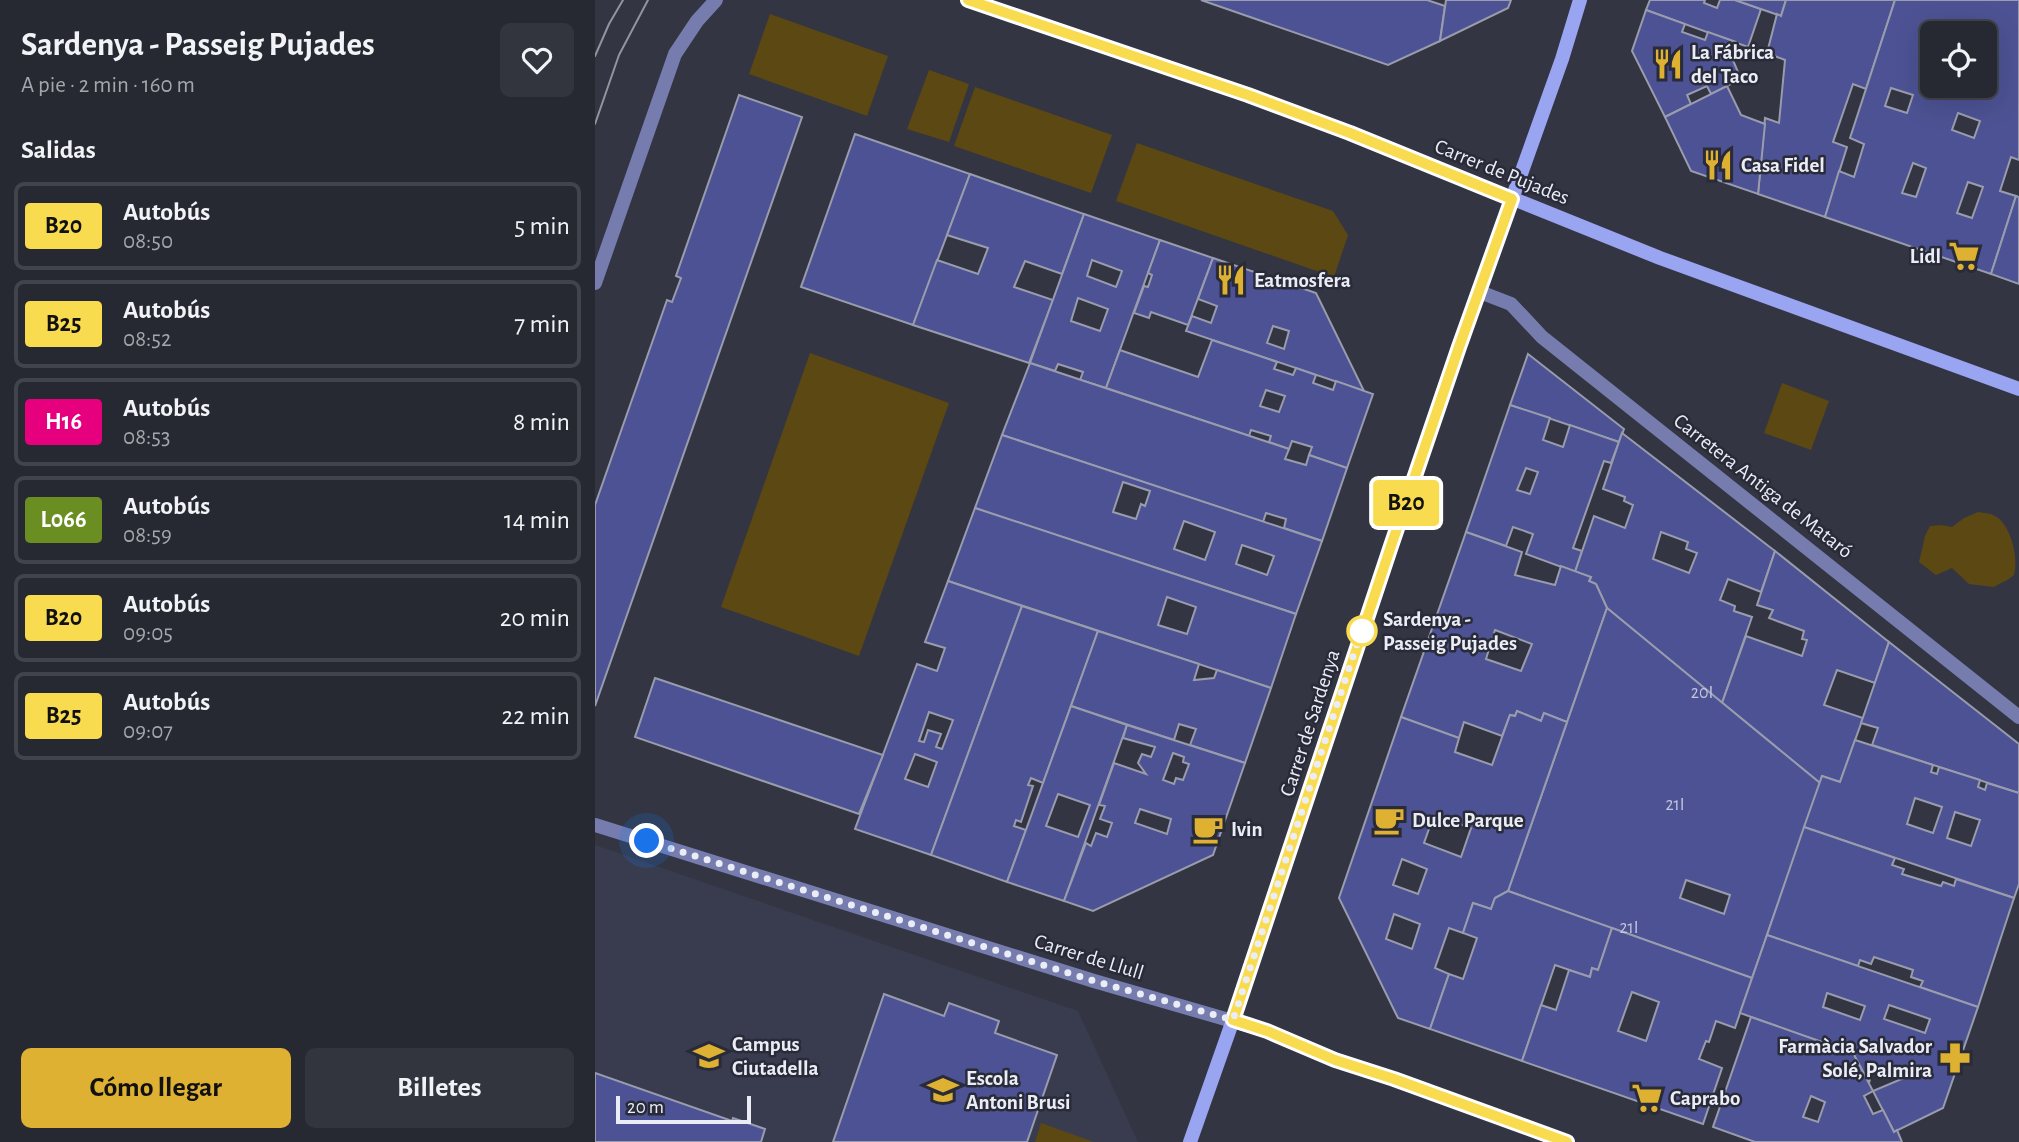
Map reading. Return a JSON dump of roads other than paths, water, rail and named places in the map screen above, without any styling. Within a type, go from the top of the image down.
[{"type":"street","points":[[595,283],[675,54],[697,21],[716,0]]},
{"type":"street","name":"Carrer de Pujades","points":[[968,0],[1248,95],[1350,133],[1660,258],[2019,389]]},
{"type":"street","name":"Carrer de Sardenya","points":[[1190,1142],[1369,610],[1562,59],[1580,0]]},
{"type":"street","name":"Carretera Antiga de Mataró","points":[[1480,292],[1511,304],[1542,337],[2019,717]]},
{"type":"street","name":"Carrer de Llull","points":[[595,825],[1083,978],[1267,1031],[1335,1060],[1567,1142]]},
{"type":"tram line","points":[[595,56],[623,0]]},
{"type":"tram line","points":[[595,124],[619,55],[648,0]]},
{"type":"place","name":"La Fábrica del Taco","points":[[1668,64]]},
{"type":"place","name":"Casa Fidel","points":[[1718,165]]},
{"type":"place","name":"Lidl","points":[[1964,256]]},
{"type":"place","name":"Eatmosfera","points":[[1231,280]]},
{"type":"place","name":"Sardenya - Passeig Pujades","points":[[1362,631]]},
{"type":"place","name":"Dulce Parque","points":[[1389,820]]},
{"type":"place","name":"Ivin","points":[[1208,829]]},
{"type":"place","name":"Campus Ciutadella","points":[[709,1056]]},
{"type":"place","name":"Farmàcia Salvador Solé, Palmira","points":[[1955,1058]]},
{"type":"place","name":"Escola Antoni Brusi","points":[[943,1090]]},
{"type":"place","name":"Caprabo","points":[[1647,1098]]}]
